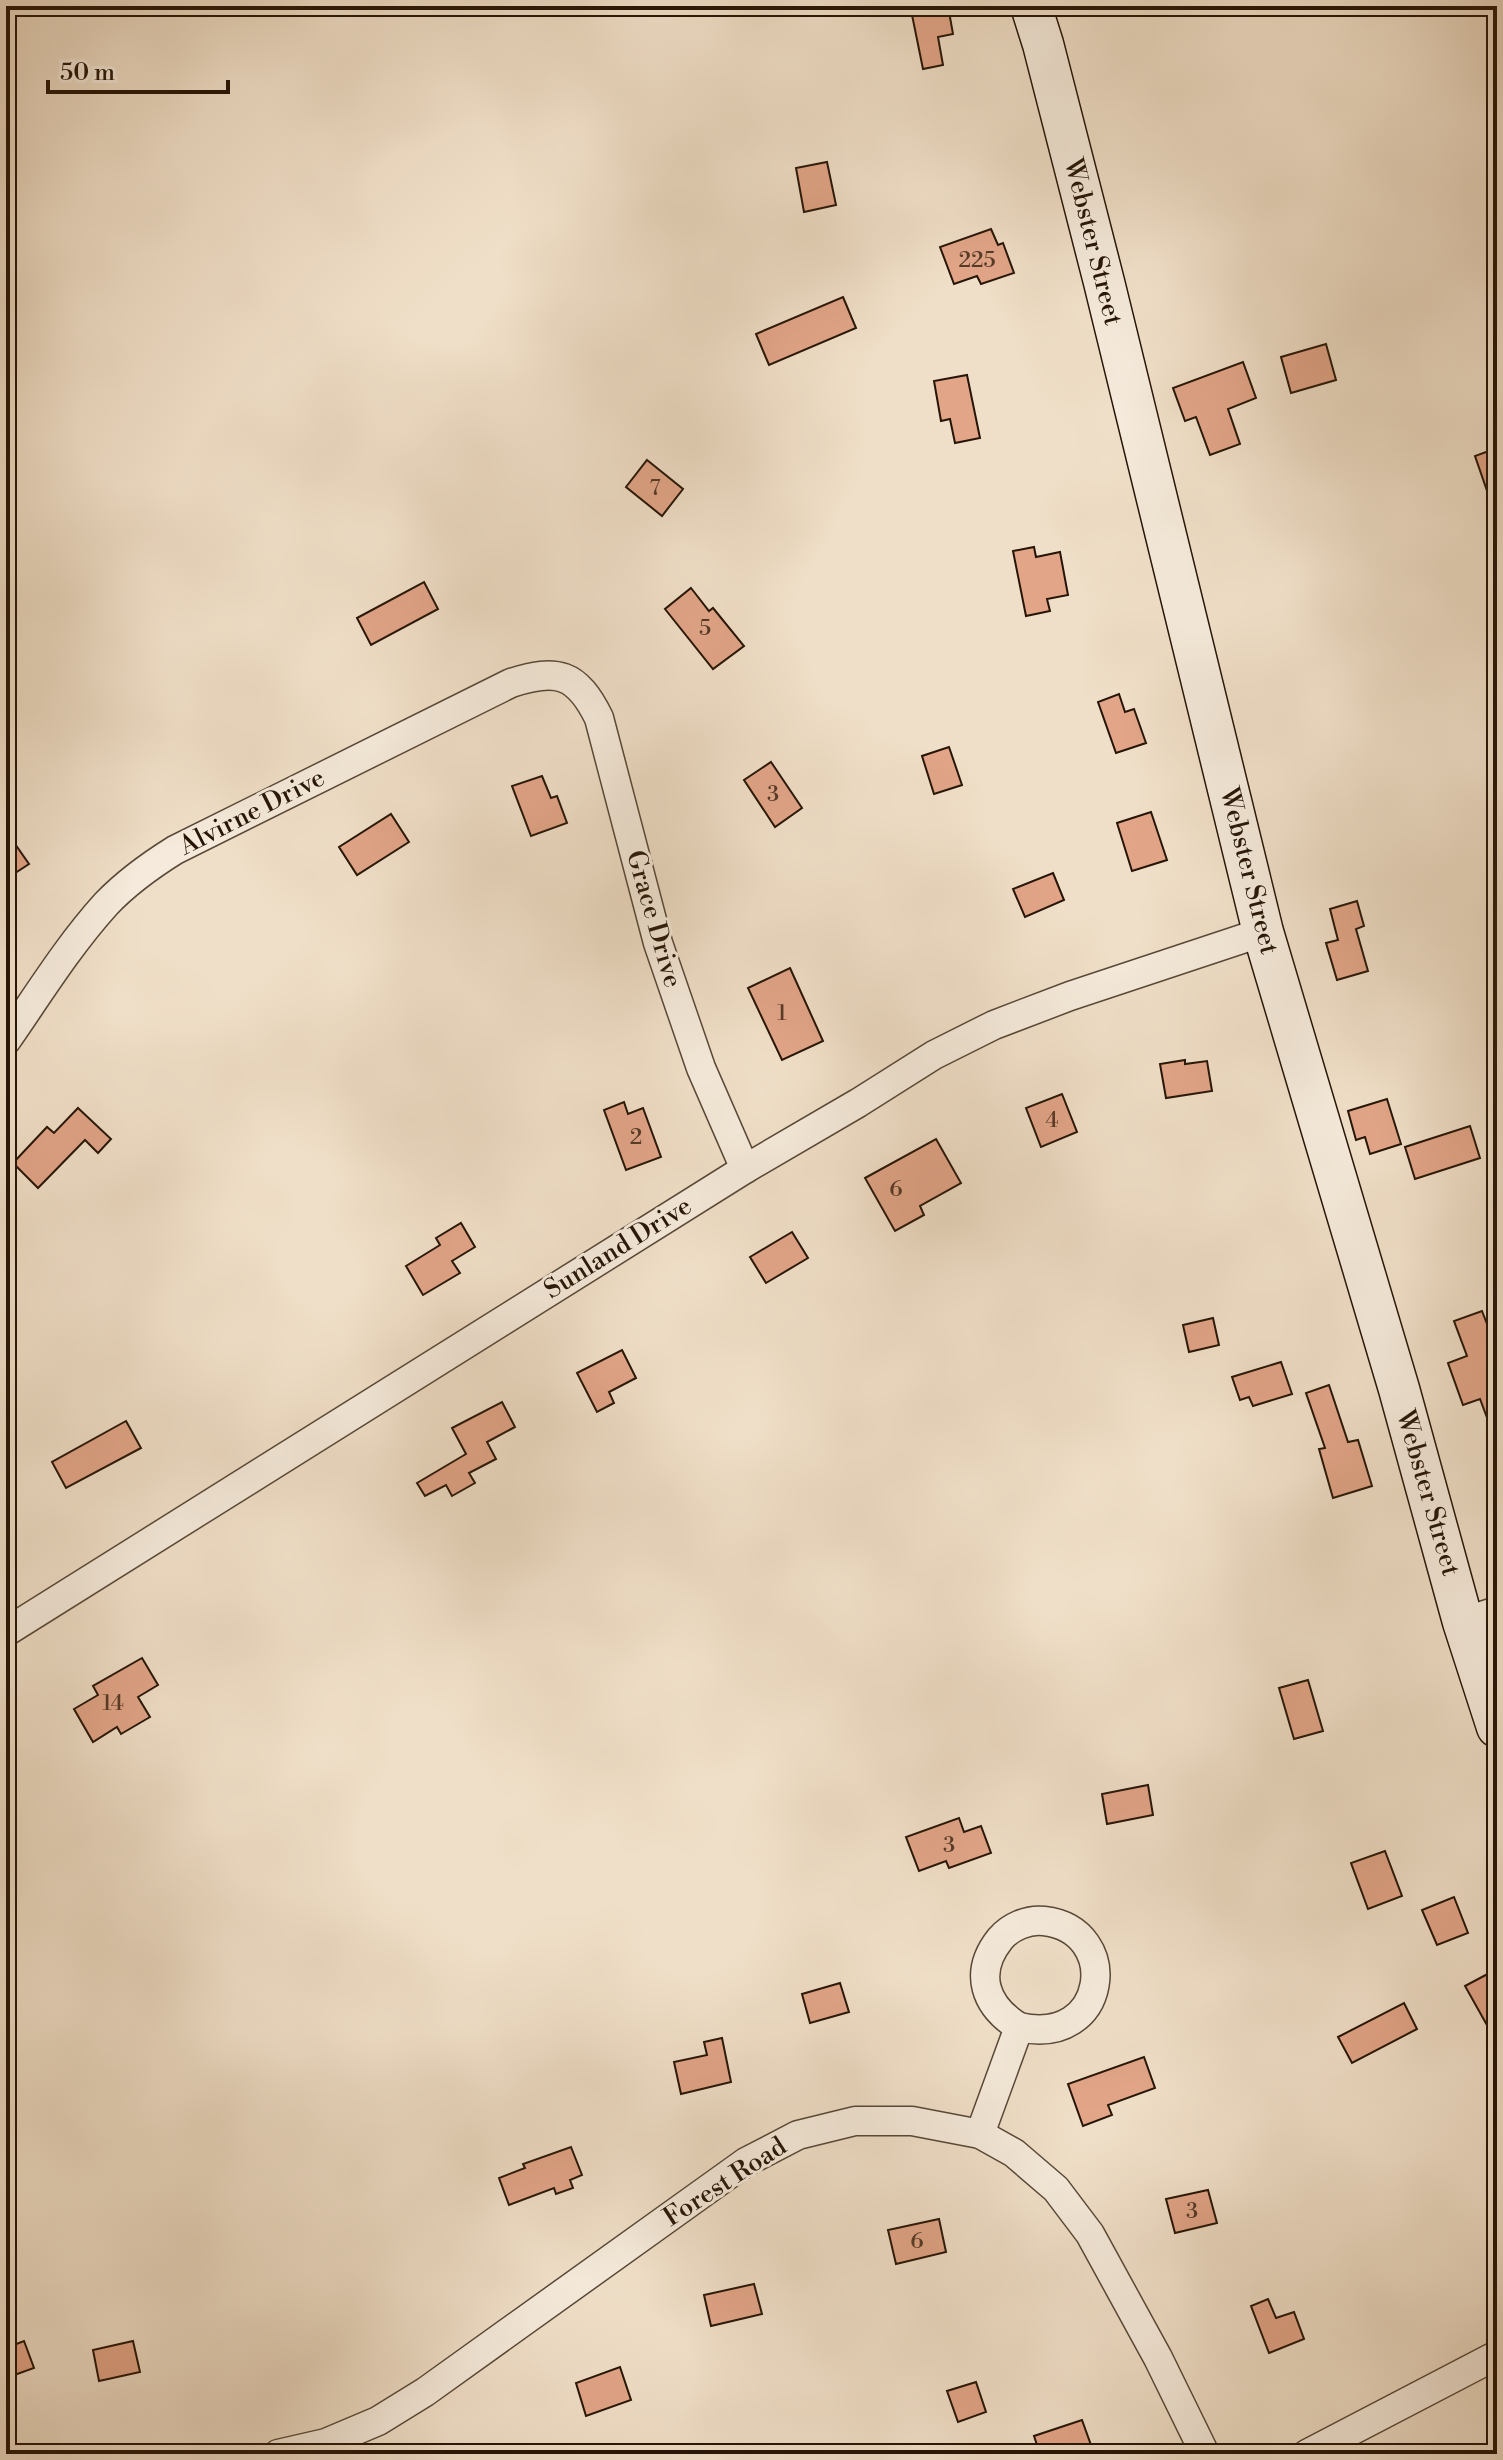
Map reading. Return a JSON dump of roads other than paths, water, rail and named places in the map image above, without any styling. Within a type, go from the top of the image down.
[{"type":"main road","name":"Webster Street","points":[[1031,6],[1104,282],[1263,932],[1394,1374],[1480,1616],[1497,1727]]},
{"type":"street","name":"Alvirne Drive","points":[[6,1041],[72,946],[108,902],[163,858],[511,683],[538,675],[563,676]]},
{"type":"street","name":"Grace Drive","points":[[563,676],[582,690],[599,718],[666,966],[701,1068],[745,1169]]},
{"type":"street","name":"Sunland Drive","points":[[6,1632],[745,1169],[934,1055],[994,1025],[1070,996],[1263,932]]},
{"type":"street","points":[[980,2134],[1019,2027]]},
{"type":"street","name":"Forest Road","points":[[278,2454],[326,2443],[378,2421],[425,2392],[746,2162],[798,2135],[855,2121],[912,2121],[980,2134],[1014,2153],[1056,2189],[1090,2234],[1158,2358],[1205,2454]]},
{"type":"street","points":[[1307,2454],[1497,2355]]}]
